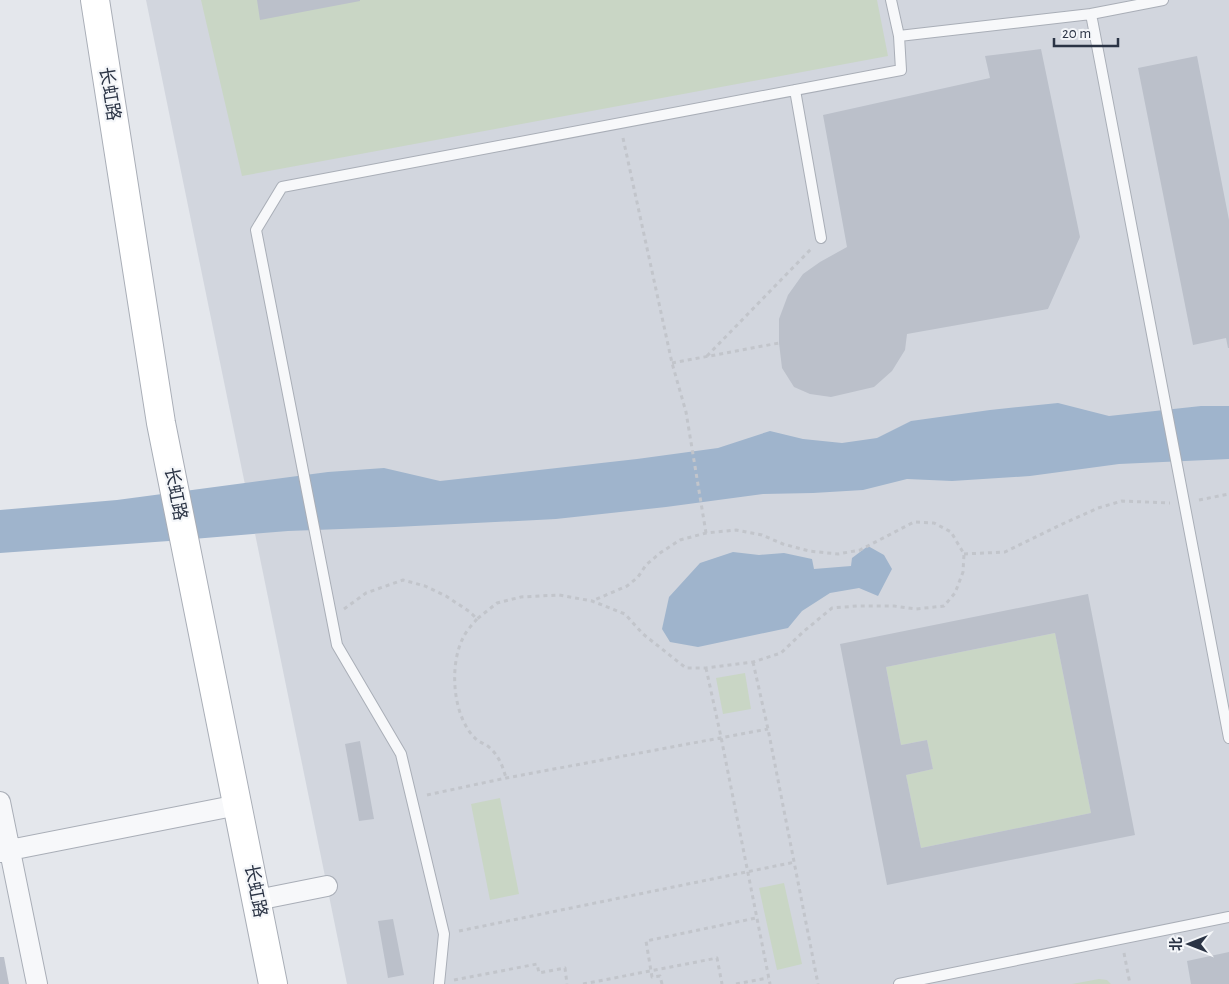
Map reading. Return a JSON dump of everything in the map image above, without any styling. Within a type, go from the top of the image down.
[{"type":"main road","name":"长虹路","points":[[95,0],[161,423],[273,984]]},
{"type":"street","points":[[0,802],[5,851],[37,984]]},
{"type":"street","points":[[5,851],[238,805]]},
{"type":"street","points":[[257,900],[327,886]]},
{"type":"lane","points":[[439,983],[444,934],[401,754],[337,645],[256,230],[282,187],[900,70],[899,36],[891,0]]},
{"type":"lane","points":[[899,36],[1091,14],[1164,0]]},
{"type":"lane","points":[[1091,14],[1229,738]]},
{"type":"lane","points":[[796,90],[821,238]]},
{"type":"lane","points":[[899,984],[1229,917]]},
{"type":"path","points":[[619,123],[672,362],[686,412],[706,532]]},
{"type":"path","points":[[707,356],[821,238]]},
{"type":"path","points":[[672,362],[779,343]]},
{"type":"path","points":[[964,554],[1005,552],[1098,508],[1122,501],[1184,501],[1229,494]]},
{"type":"path","points":[[506,778],[503,765],[490,747],[477,740],[466,727],[458,709],[455,685],[455,662],[463,637],[477,619],[497,603],[521,597],[559,595],[592,601],[625,614],[643,634],[686,668],[706,668],[753,662],[781,653],[832,608],[894,606],[916,609],[944,606],[955,593],[962,572],[964,554],[951,532],[934,523],[914,522],[860,550],[838,554],[809,551],[783,544],[762,535],[736,530],[706,532],[680,540],[646,565],[638,577],[627,586],[592,601]]},
{"type":"path","points":[[332,618],[366,593],[403,580],[425,586],[446,596],[477,619]]},
{"type":"path","points":[[753,662],[768,728],[818,984]]},
{"type":"path","points":[[706,668],[770,984]]},
{"type":"path","points":[[412,798],[768,728]]},
{"type":"path","points":[[444,934],[795,862]]},
{"type":"path","points":[[662,984],[660,976],[652,977],[646,941],[756,918]]},
{"type":"path","points":[[1121,939],[1130,984]]},
{"type":"path","points":[[582,984],[717,958],[722,984]]},
{"type":"path","points":[[439,983],[537,964],[539,973],[565,968],[568,984]]},
{"type":"path","points":[[736,984],[768,978]]},
{"type":"shaded area","points":[[146,0],[1229,0],[1229,984],[347,984]]},
{"type":"green space","points":[[201,0],[877,0],[888,56],[242,176]]},
{"type":"green space","points":[[1055,633],[1091,813],[921,848],[906,775],[933,769],[927,740],[901,745],[886,667]]},
{"type":"green space","points":[[745,673],[751,709],[723,714],[716,678]]},
{"type":"green space","points":[[500,798],[519,894],[490,900],[471,804]]},
{"type":"green space","points":[[784,883],[802,964],[777,970],[759,888]]},
{"type":"green space","points":[[1099,979],[1107,980],[1111,984],[1072,984]]},
{"type":"water","points":[[1058,403],[1109,416],[1201,406],[1229,406],[1229,459],[1119,464],[1030,476],[952,481],[907,479],[863,490],[763,494],[556,519],[288,531],[0,553],[0,510],[117,500],[328,472],[384,468],[440,481],[718,448],[770,431],[803,439],[842,443],[877,438],[911,421]]},
{"type":"water","points":[[868,546],[884,555],[892,569],[878,596],[859,588],[830,593],[802,611],[788,628],[698,647],[670,642],[662,629],[669,597],[700,563],[733,552],[759,555],[784,553],[812,559],[814,569],[851,566],[852,558]]},
{"type":"building","points":[[257,0],[360,0],[360,1],[260,20]]},
{"type":"building","points":[[1041,49],[1080,237],[1048,309],[907,334],[905,350],[892,371],[874,387],[831,397],[810,394],[794,387],[782,368],[779,343],[779,319],[788,295],[803,274],[847,247],[823,115],[990,78],[985,56]]},
{"type":"building","points":[[1197,56],[1229,220],[1229,348],[1226,338],[1193,345],[1138,68]]},
{"type":"building","points":[[1088,594],[1135,835],[887,885],[840,644]],"holes":[[[1055,633],[1091,813],[921,848],[906,775],[933,769],[927,740],[901,745],[886,667]]]},
{"type":"building","points":[[360,741],[374,819],[359,821],[345,744]]},
{"type":"building","points":[[393,919],[404,975],[388,978],[378,921]]},
{"type":"building","points":[[1229,952],[1229,984],[1191,984],[1187,961]]},
{"type":"building","points":[[0,957],[4,957],[9,984],[0,984]]}]
